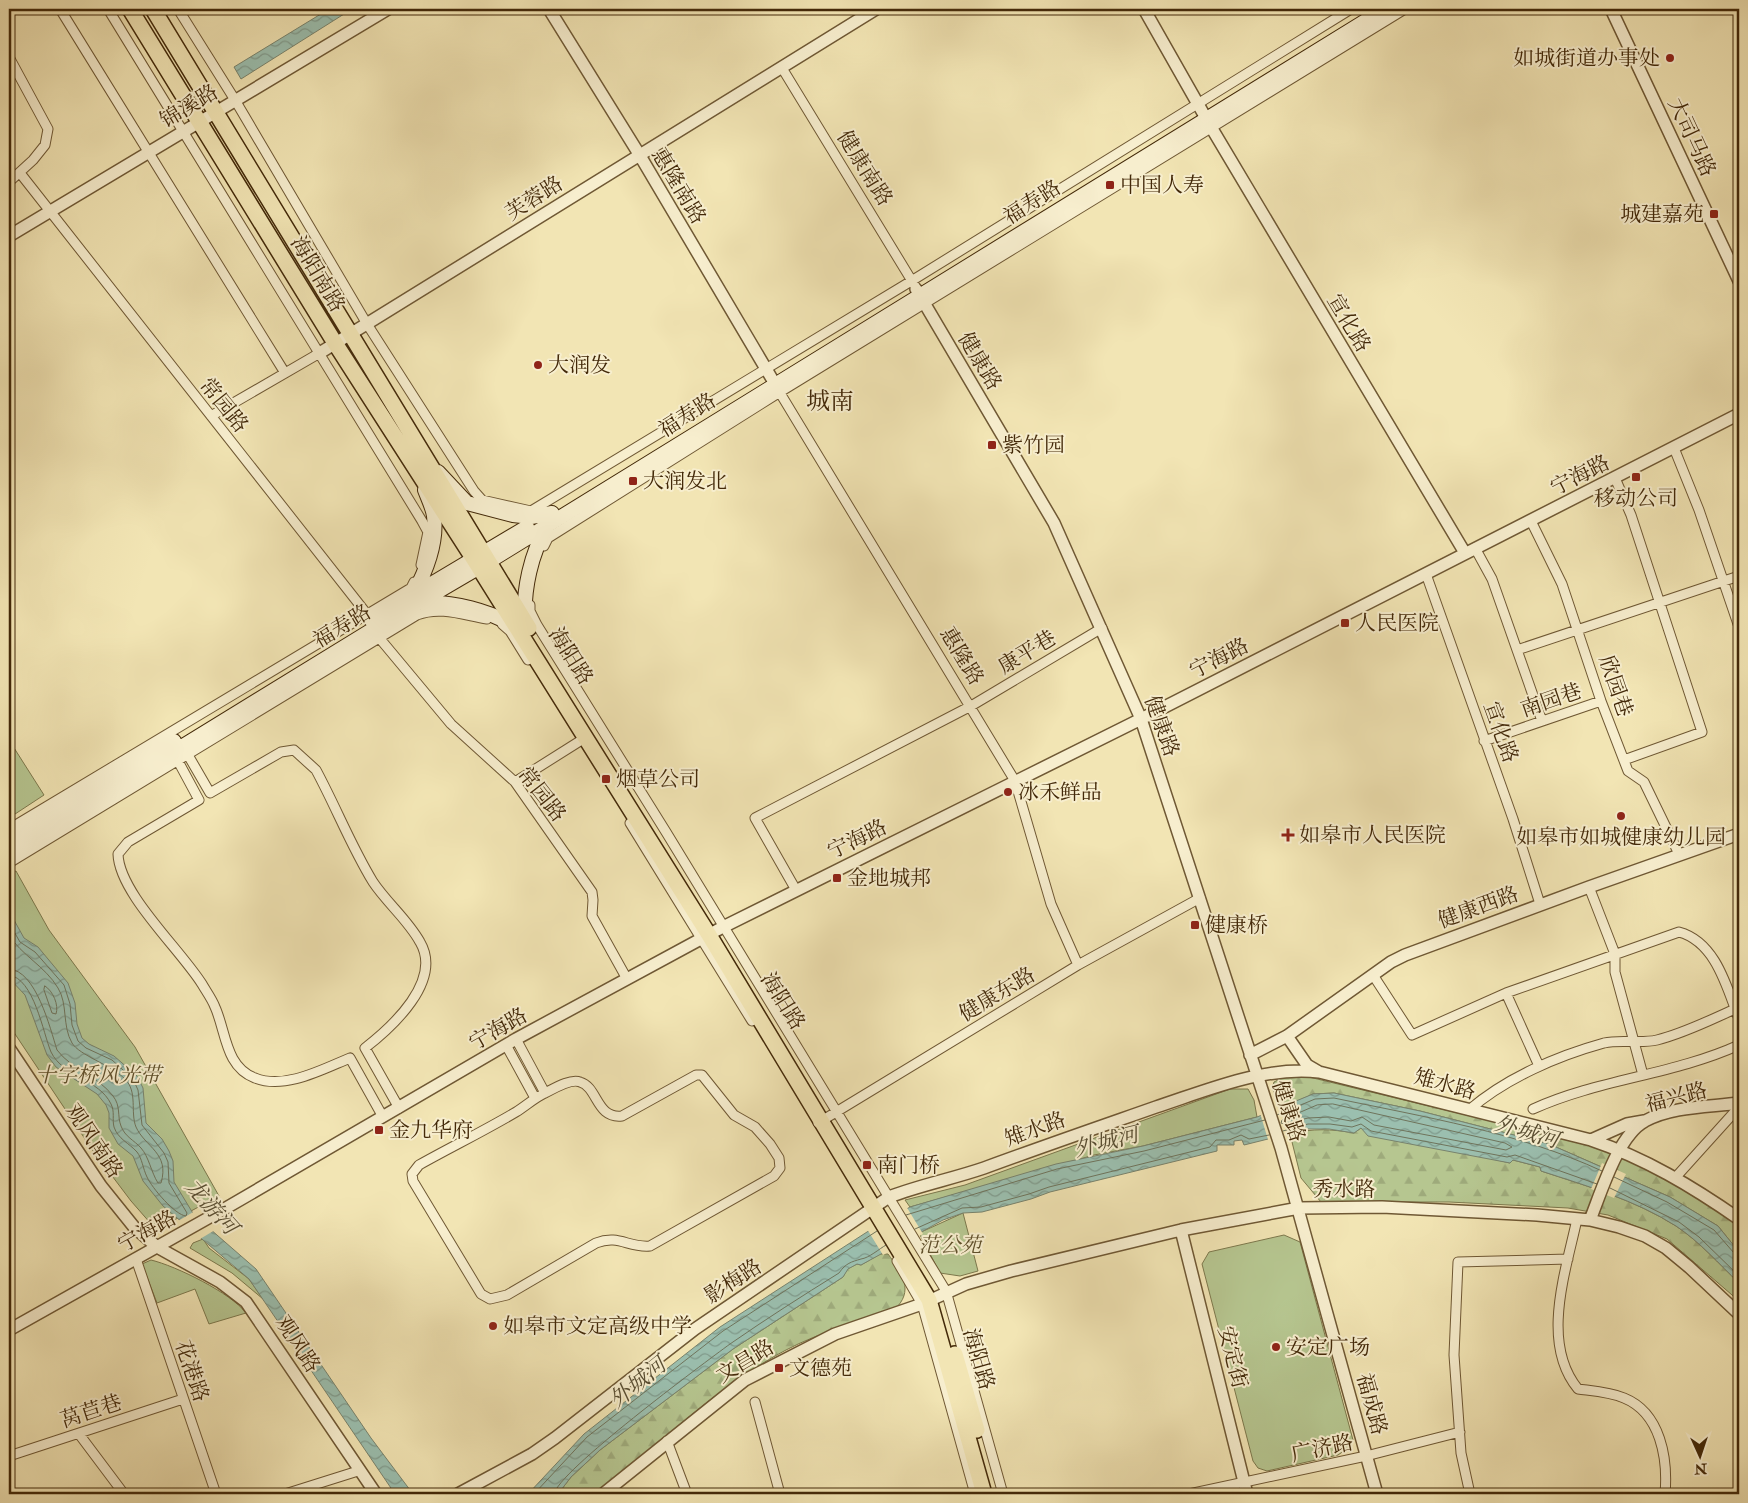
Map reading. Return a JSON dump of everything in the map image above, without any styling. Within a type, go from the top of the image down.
[{"type":"main road","name":"海阳南路","points":[[130,9],[335,343],[423,466]]},
{"type":"main road","name":"海阳南路","points":[[154,9],[351,334],[423,466],[481,560]]},
{"type":"main road","name":"福寿路","points":[[10,854],[416,598],[550,519],[1204,115],[1371,9]]},
{"type":"main road","name":"福寿路","points":[[1204,115],[1385,9]]},
{"type":"main road","points":[[423,466],[467,502],[513,515],[550,519],[538,541],[526,589],[521,624],[500,617],[416,598],[425,572],[434,535],[434,515],[423,466]]},
{"type":"main road","name":"海阳路","points":[[481,560],[826,1118],[934,1298],[994,1494]]},
{"type":"main road","name":"海阳路","points":[[934,1298],[984,1494]]},
{"type":"street","points":[[60,9],[285,373]]},
{"type":"street","points":[[10,854],[188,755],[372,626],[411,588],[419,573],[428,532],[108,9]]},
{"type":"street","points":[[178,9],[235,100],[367,324],[474,491],[482,500],[531,511],[773,381]]},
{"type":"street","name":"锦溪路","points":[[9,236],[49,210],[388,9]]},
{"type":"street","name":"惠隆南路","points":[[548,9],[639,154],[773,381]]},
{"type":"street","name":"芙蓉路","points":[[211,416],[351,334],[876,9]]},
{"type":"street","name":"宣化路","points":[[1144,9],[1204,115],[1470,550]]},
{"type":"street","points":[[1204,115],[1351,9]]},
{"type":"street","points":[[1204,115],[1405,9]]},
{"type":"street","name":"大司马路","points":[[1611,9],[1739,281]]},
{"type":"street","points":[[9,57],[48,129],[45,145],[20,173],[9,182]]},
{"type":"street","name":"健康南路","points":[[782,68],[918,292]]},
{"type":"street","name":"常园路","points":[[20,173],[211,416],[372,626],[451,724],[515,782],[592,892],[594,900],[592,916],[627,979]]},
{"type":"street","name":"健康路","points":[[918,292],[1054,523],[1141,719],[1264,1093],[1299,1208]]},
{"type":"street","points":[[712,933],[537,625],[530,610],[529,597],[540,555],[548,538],[773,381]]},
{"type":"street","name":"惠隆路","points":[[773,381],[1015,781],[1051,904],[1078,965]]},
{"type":"street","name":"宁海路","points":[[9,1330],[223,1210],[511,1042],[712,933],[1141,719],[1739,414]]},
{"type":"street","points":[[1674,448],[1739,627]]},
{"type":"street","points":[[1615,478],[1631,516],[1702,732],[1624,760]]},
{"type":"street","name":"欣园巷","points":[[1531,521],[1562,584],[1601,701],[1628,771],[1644,782],[1679,854]]},
{"type":"street","points":[[1470,550],[1492,578],[1542,721]]},
{"type":"street","name":"宣化路","points":[[1426,574],[1513,819],[1540,904]]},
{"type":"street","points":[[1517,650],[1739,576]]},
{"type":"street","points":[[9,829],[372,626],[417,615],[429,610],[444,610],[498,622],[510,631],[580,742],[712,933]]},
{"type":"street","name":"康平巷","points":[[796,890],[754,818],[971,706],[1102,628]]},
{"type":"street","name":"南园巷","points":[[1484,741],[1601,701]]},
{"type":"street","points":[[515,782],[580,742]]},
{"type":"street","points":[[294,750],[316,770],[376,887],[421,942],[425,957],[424,973],[413,1001],[405,1012],[365,1048],[350,1058],[308,1075],[286,1079],[254,1078],[236,1063],[225,1044],[215,1007],[202,985],[137,899],[118,866],[118,854],[128,842],[210,793],[281,752],[294,750]]},
{"type":"street","points":[[188,755],[210,793]]},
{"type":"street","points":[[178,761],[199,800]]},
{"type":"street","name":"健康西路","points":[[1250,1055],[1287,1036],[1373,975],[1405,955],[1589,886],[1739,835]]},
{"type":"street","points":[[1589,886],[1615,954],[1615,972],[1644,1075]]},
{"type":"street","name":"健康东路","points":[[826,1118],[1078,965],[1200,898]]},
{"type":"street","points":[[1373,975],[1412,1035],[1506,993],[1679,932],[1690,935],[1714,960],[1739,1019]]},
{"type":"street","points":[[1506,993],[1538,1066]]},
{"type":"street","points":[[1469,1110],[1486,1095],[1538,1066],[1606,1043],[1634,1043],[1656,1040],[1683,1032],[1735,1009]]},
{"type":"street","name":"雉水路","points":[[1287,1036],[1307,1065],[1319,1072]]},
{"type":"street","points":[[511,1042],[545,1093]]},
{"type":"street","points":[[511,1042],[535,1098]]},
{"type":"street","points":[[1533,1109],[1562,1096],[1712,1058],[1739,1045]]},
{"type":"street","name":"观风南路","points":[[9,1048],[116,1208],[134,1227],[158,1247]]},
{"type":"street","points":[[365,1048],[399,1108]]},
{"type":"street","points":[[350,1058],[383,1117]]},
{"type":"street","name":"雉水路","points":[[880,1208],[911,1189],[955,1178],[1079,1134],[1258,1075],[1302,1070],[1319,1072],[1591,1140],[1618,1154],[1675,1178],[1739,1219]]},
{"type":"street","points":[[696,1075],[702,1075],[734,1115],[755,1127],[770,1144],[779,1158],[780,1168],[774,1176],[650,1246],[642,1247],[622,1240],[607,1238],[508,1295],[490,1299],[481,1294],[413,1181],[412,1174],[419,1165],[516,1112],[545,1093],[573,1081],[581,1082],[605,1112],[614,1117],[622,1116],[696,1075]]},
{"type":"street","name":"福兴路","points":[[1590,1220],[1618,1154],[1630,1134],[1644,1121],[1676,1112],[1739,1103]]},
{"type":"street","points":[[1675,1178],[1739,1107]]},
{"type":"street","points":[[1591,1140],[1627,1124],[1644,1121]]},
{"type":"street","name":"影梅路","points":[[458,1494],[532,1454],[556,1438],[695,1329],[880,1208]]},
{"type":"street","name":"秀水路","points":[[934,1298],[1011,1271],[1181,1230],[1299,1208],[1418,1208],[1590,1220],[1645,1236],[1666,1248],[1689,1266],[1739,1314]]},
{"type":"street","name":"福成路","points":[[1299,1208],[1377,1494]]},
{"type":"street","points":[[1576,1219],[1558,1320],[1567,1376],[1578,1389],[1625,1398],[1648,1416],[1662,1440],[1665,1494]]},
{"type":"street","name":"安定街","points":[[1181,1230],[1247,1494]]},
{"type":"street","name":"观风路","points":[[158,1247],[220,1282],[246,1302],[258,1317],[358,1471],[376,1494]]},
{"type":"street","name":"花港路","points":[[136,1259],[216,1494]]},
{"type":"street","points":[[1470,1494],[1461,1453],[1454,1355],[1458,1262],[1568,1259]]},
{"type":"street","points":[[934,1298],[975,1494]]},
{"type":"street","points":[[934,1298],[1003,1494]]},
{"type":"street","name":"文昌路","points":[[603,1494],[744,1380],[835,1334],[934,1298]]},
{"type":"street","name":"莴苣巷","points":[[9,1456],[184,1399]]},
{"type":"street","points":[[756,1402],[780,1494]]},
{"type":"street","name":"广济路","points":[[1190,1494],[1366,1456],[1460,1432]]},
{"type":"street","points":[[79,1434],[124,1494]]},
{"type":"street","points":[[667,1441],[686,1494]]},
{"type":"street","points":[[284,1494],[358,1471]]},
{"type":"green space","points":[[9,740],[44,795],[9,818]]},
{"type":"green space","name":"十字桥风光带","points":[[16,871],[49,930],[135,1047],[219,1196],[163,1226],[152,1225],[131,1201],[91,1148],[9,1025],[9,873]]},
{"type":"green space","points":[[1309,1077],[1607,1149],[1685,1190],[1734,1222],[1739,1226],[1739,1252],[1718,1226],[1670,1197],[1549,1144],[1420,1111],[1334,1093],[1313,1094],[1282,1108],[1272,1088],[1274,1082],[1282,1078]]},
{"type":"green space","points":[[1230,1089],[1248,1089],[1254,1100],[1257,1117],[1143,1146],[1094,1155],[910,1207],[905,1200],[965,1185]]},
{"type":"green space","points":[[1361,1128],[1510,1163],[1513,1160],[1540,1167],[1541,1171],[1610,1194],[1644,1209],[1676,1226],[1709,1253],[1739,1283],[1739,1301],[1667,1239],[1608,1215],[1568,1208],[1449,1202],[1321,1202],[1301,1178],[1290,1134],[1322,1130],[1354,1133]]},
{"type":"green space","name":"范公苑","points":[[963,1213],[978,1271],[960,1276],[940,1273],[919,1233]]},
{"type":"green space","name":"安定广场","points":[[1284,1235],[1300,1242],[1353,1440],[1348,1448],[1338,1455],[1267,1471],[1258,1468],[1253,1461],[1202,1264],[1209,1252]]},
{"type":"green space","points":[[203,1239],[209,1248],[249,1279],[263,1299],[232,1273],[190,1248],[193,1243]]},
{"type":"green space","points":[[880,1254],[888,1254],[902,1275],[904,1282],[904,1296],[894,1310],[812,1338],[761,1364],[712,1398],[599,1494],[558,1494],[571,1477],[600,1450],[733,1349],[843,1277],[847,1269],[857,1264],[861,1265]]},
{"type":"green space","points":[[151,1260],[202,1281],[239,1305],[246,1313],[209,1324],[195,1289],[157,1303],[142,1264]]},
{"type":"water","points":[[329,9],[352,9],[241,79],[234,67]]},
{"type":"water","name":"龙游河","points":[[9,911],[24,938],[38,947],[68,983],[75,1003],[77,1024],[82,1038],[89,1044],[114,1056],[137,1076],[143,1088],[146,1123],[162,1139],[169,1151],[173,1161],[174,1182],[194,1215],[256,1269],[371,1438],[413,1494],[395,1494],[249,1279],[163,1206],[143,1181],[133,1156],[118,1144],[109,1128],[109,1113],[106,1105],[97,1094],[56,1067],[47,1055],[25,995],[9,978]]},
{"type":"water","points":[[1334,1093],[1420,1111],[1549,1144],[1670,1197],[1718,1226],[1739,1252],[1739,1283],[1709,1253],[1676,1226],[1610,1194],[1541,1171],[1540,1167],[1513,1160],[1510,1163],[1368,1136],[1361,1128],[1354,1133],[1329,1129],[1308,1129],[1244,1145],[1242,1140],[1234,1141],[1234,1145],[1217,1145],[1217,1151],[1050,1192],[982,1212],[963,1213],[943,1220],[861,1265],[857,1264],[848,1269],[843,1277],[733,1349],[600,1450],[571,1477],[558,1494],[528,1494],[584,1434],[720,1327],[867,1232],[910,1207],[1056,1164],[1143,1146],[1257,1117],[1313,1094]]},
{"type":"pier","points":[[1280,1106],[1290,1137],[1269,1143],[1260,1113]]},
{"type":"pier","points":[[1602,1163],[1626,1174],[1614,1198],[1591,1189]]},
{"type":"pier","points":[[906,1206],[923,1234],[883,1255],[867,1229]]},
{"type":"pier","points":[[195,1211],[215,1230],[200,1239],[178,1221]]},
{"type":"place","name":"如城街道办事处","points":[[1670,58]]},
{"type":"place","name":"中国人寿","points":[[1110,185]]},
{"type":"place","name":"城建嘉苑","points":[[1714,214]]},
{"type":"place","name":"大润发","points":[[538,365]]},
{"type":"place","name":"紫竹园","points":[[992,445]]},
{"type":"place","name":"移动公司","points":[[1636,477]]},
{"type":"place","name":"大润发北","points":[[633,481]]},
{"type":"place","name":"人民医院","points":[[1345,623]]},
{"type":"place","name":"烟草公司","points":[[606,779]]},
{"type":"place","name":"冰禾鲜品","points":[[1008,792]]},
{"type":"place","name":"如皋市如城健康幼儿园","points":[[1621,816]]},
{"type":"place","name":"如皋市人民医院","points":[[1288,835]]},
{"type":"place","name":"金地城邦","points":[[837,878]]},
{"type":"place","name":"健康桥","points":[[1195,925]]},
{"type":"place","name":"金九华府","points":[[379,1130]]},
{"type":"place","name":"南门桥","points":[[867,1165]]},
{"type":"place","name":"如皋市文定高级中学","points":[[493,1326]]},
{"type":"place","name":"安定广场","points":[[1276,1347]]},
{"type":"place","name":"文德苑","points":[[779,1368]]},
{"type":"district","name":"城南","points":[[830,401]]},
{"type":"water label","name":"外城河","points":[[1527,1131]]},
{"type":"water label","name":"外城河","points":[[1106,1141]]},
{"type":"water label","name":"外城河","points":[[637,1382]]}]
